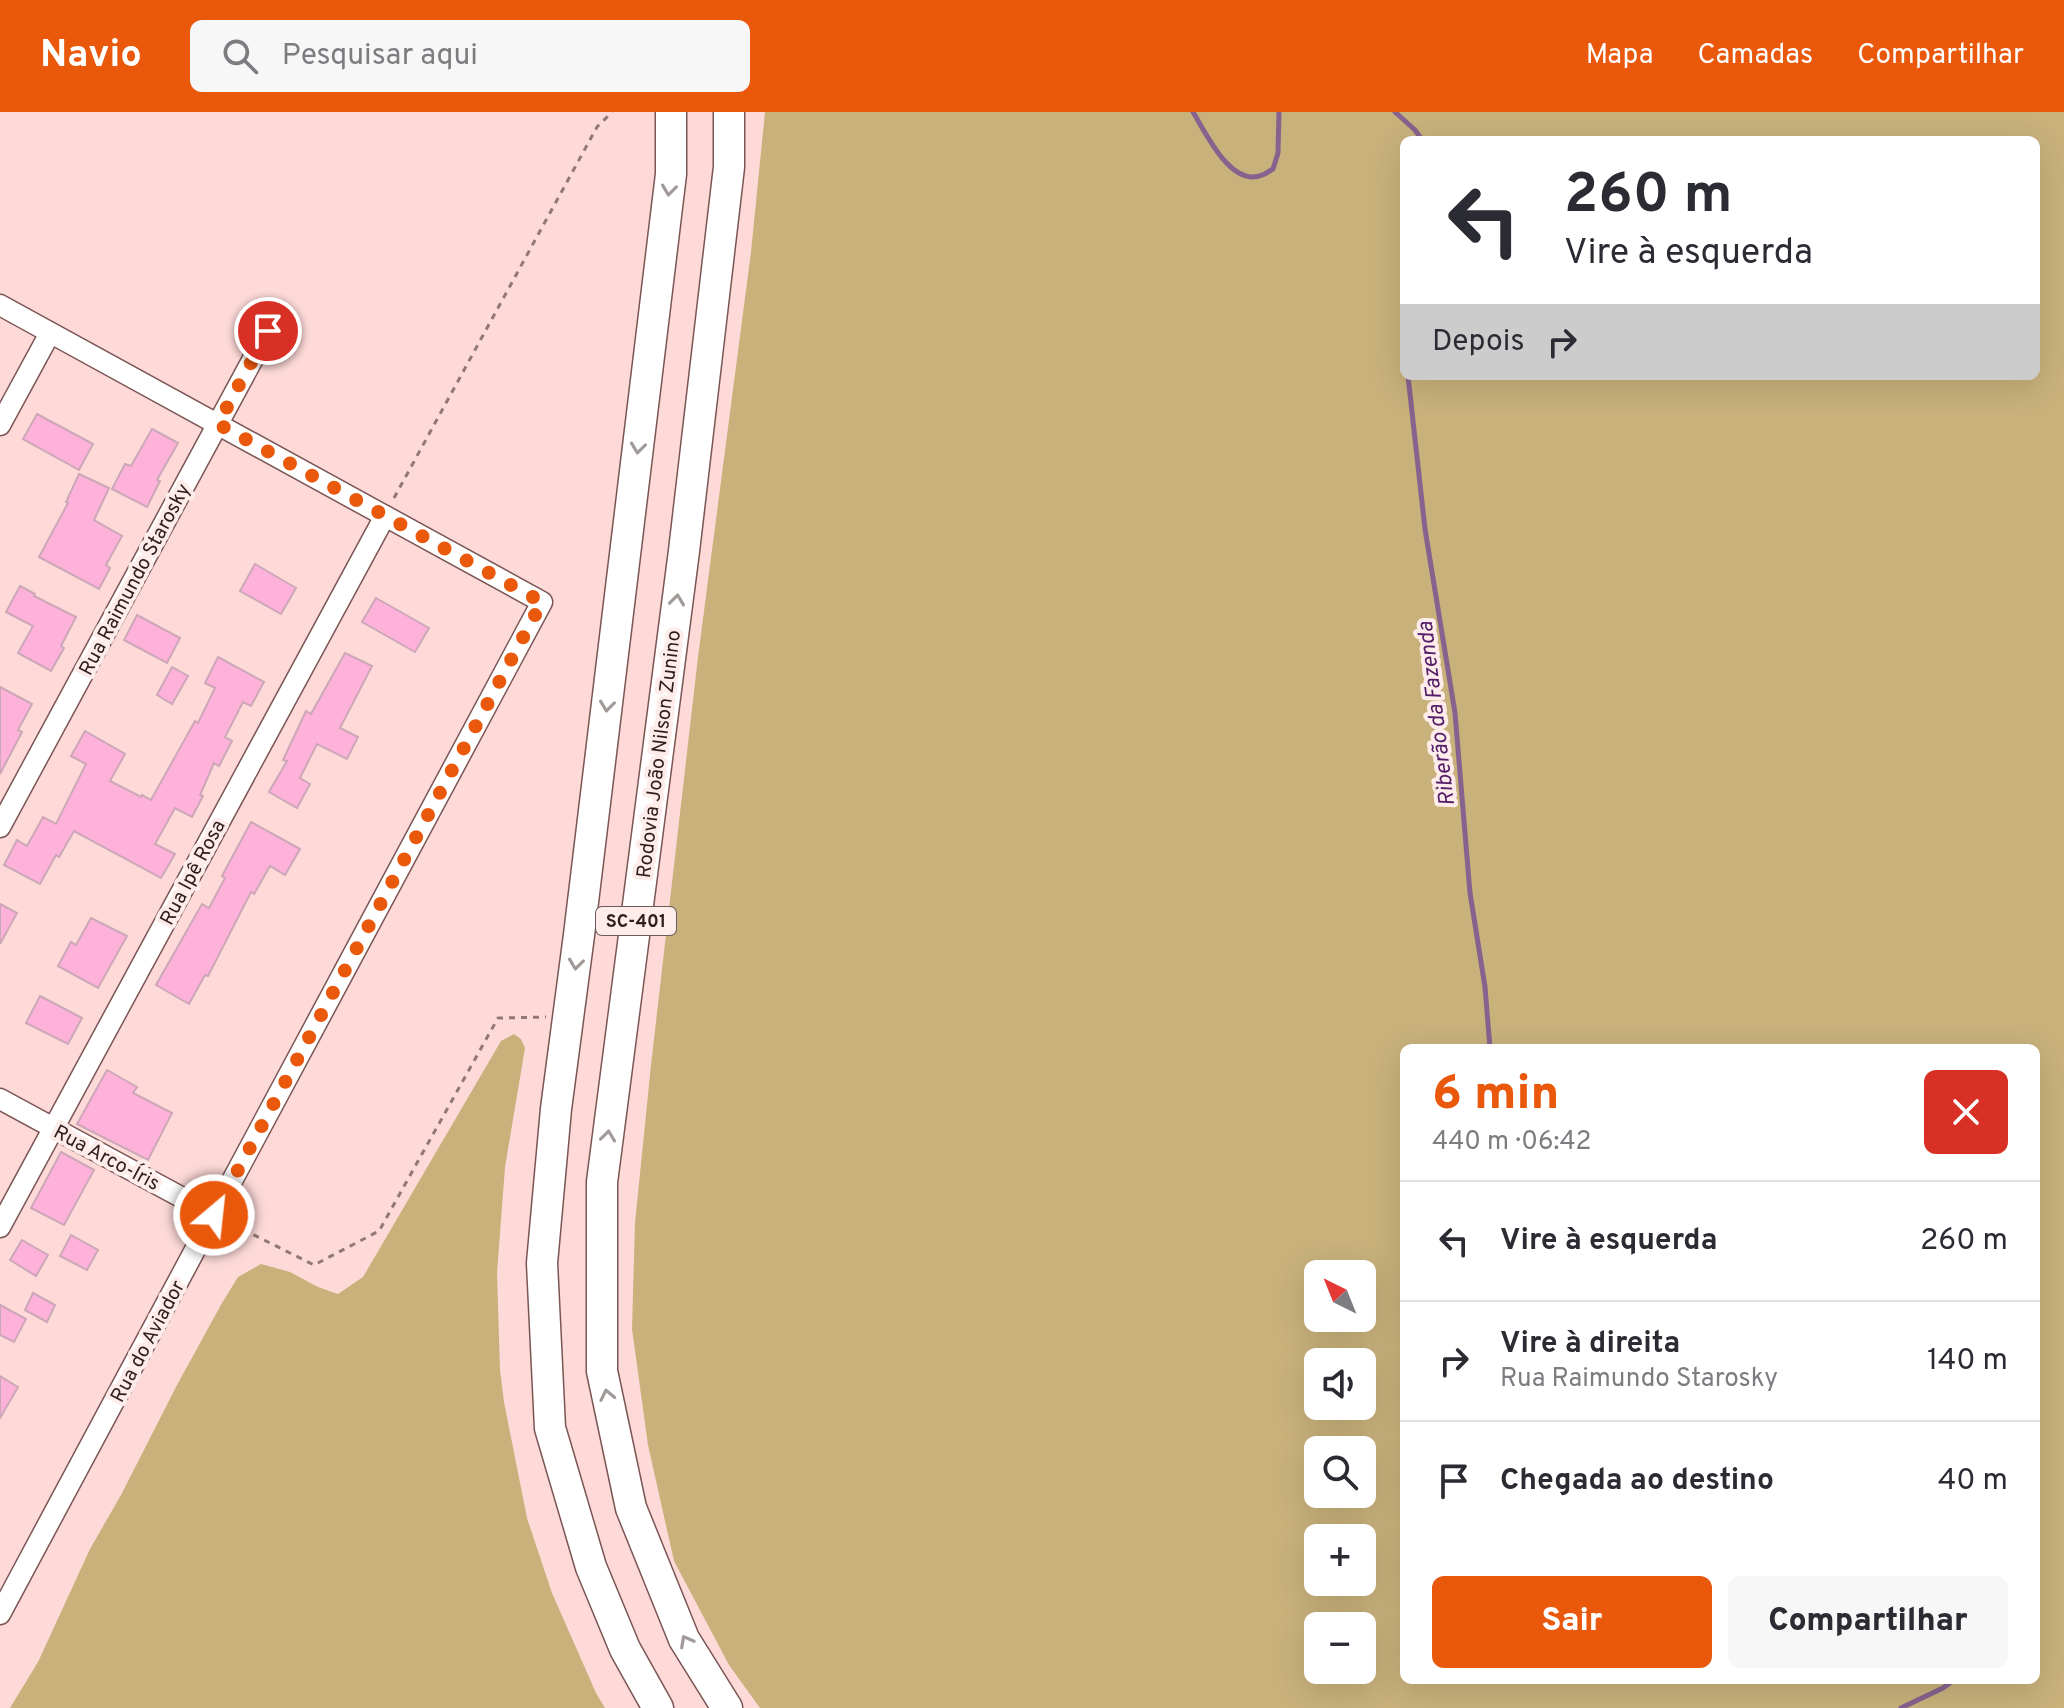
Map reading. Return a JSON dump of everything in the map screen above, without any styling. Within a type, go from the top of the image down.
[{"type":"highway","name":"SC-401","points":[[658,1708],[625,1649],[591,1567],[550,1428],[542,1263],[556,1109],[671,174],[671,112]]},
{"type":"highway","name":"Rodovia João Nilson Zunino","points":[[727,1708],[684,1639],[631,1508],[602,1371],[602,1182],[704,382],[729,167],[729,112]]},
{"type":"street","points":[[0,305],[385,516]]},
{"type":"street","name":"Rua Raimundo Starosky","points":[[0,827],[268,331]]},
{"type":"street","points":[[0,425],[50,333]]},
{"type":"street","name":"Rua do Aviador","points":[[0,1614],[542,602],[385,516]]},
{"type":"street","name":"Rua Ipê Rosa","points":[[0,1227],[385,516]]},
{"type":"street","name":"Rua Arco-Íris","points":[[0,1099],[214,1215]]},
{"type":"path","points":[[385,516],[597,127],[612,112]]},
{"type":"path","points":[[214,1215],[314,1265],[379,1231],[498,1018],[569,1014]]},
{"type":"shaded area","points":[[765,112],[2064,112],[2064,1708],[760,1708],[729,1665],[674,1561],[648,1445],[632,1329],[635,1223],[698,657],[751,252]]},
{"type":"shaded area","points":[[514,1034],[521,1039],[525,1048],[505,1167],[497,1273],[504,1402],[527,1518],[552,1593],[605,1708],[10,1708],[38,1662],[90,1549],[238,1277],[261,1264],[290,1272],[338,1294],[363,1277],[501,1041]]},
{"type":"building","points":[[37,414],[93,444],[79,470],[23,439]]},
{"type":"building","points":[[152,429],[178,443],[157,480],[160,481],[147,507],[112,489],[125,464],[131,466]]},
{"type":"building","points":[[79,474],[109,488],[94,520],[122,536],[106,565],[110,568],[99,589],[39,557],[68,503]]},
{"type":"building","points":[[255,564],[296,588],[281,614],[240,591]]},
{"type":"building","points":[[20,586],[76,617],[51,671],[18,653],[33,626],[6,612]]},
{"type":"building","points":[[376,598],[429,628],[415,652],[362,622]]},
{"type":"building","points":[[137,615],[180,638],[167,663],[124,640]]},
{"type":"building","points":[[345,653],[372,666],[340,728],[358,737],[347,759],[317,744],[300,778],[310,784],[297,808],[269,792],[287,761],[283,760],[306,711],[311,714]]},
{"type":"building","points":[[218,657],[264,682],[251,706],[243,702],[225,737],[232,741],[219,766],[214,763],[192,817],[175,808],[155,844],[175,854],[161,878],[74,831],[40,884],[4,865],[17,840],[27,846],[43,817],[56,824],[86,764],[71,756],[85,731],[125,754],[110,781],[151,800],[195,721],[198,723],[215,688],[205,683]]},
{"type":"building","points":[[172,667],[188,676],[172,704],[157,695]]},
{"type":"building","points":[[0,687],[32,704],[18,730],[22,732],[0,774]]},
{"type":"building","points":[[251,822],[300,849],[285,875],[270,866],[254,894],[251,892],[208,976],[205,975],[189,1004],[156,985],[202,904],[209,908]]},
{"type":"building","points":[[0,904],[17,913],[0,944]]},
{"type":"building","points":[[91,918],[127,936],[98,988],[58,966],[71,942],[76,945]]},
{"type":"building","points":[[40,996],[82,1018],[68,1044],[26,1023]]},
{"type":"building","points":[[107,1070],[137,1087],[133,1093],[172,1113],[148,1160],[77,1124]]},
{"type":"building","points":[[61,1152],[94,1170],[64,1225],[31,1208]]},
{"type":"building","points":[[71,1235],[98,1250],[87,1270],[60,1256]]},
{"type":"building","points":[[22,1240],[48,1255],[36,1276],[10,1260]]},
{"type":"building","points":[[33,1293],[55,1305],[47,1322],[25,1310]]},
{"type":"building","points":[[0,1305],[26,1319],[14,1342],[0,1335]]},
{"type":"building","points":[[0,1376],[18,1387],[0,1418]]},
{"type":"waterway","name":"Riberão da Fazenda","points":[[1193,112],[1221,156],[1240,174],[1251,177],[1273,169],[1278,153],[1279,112]]},
{"type":"waterway","name":"Riberão da Fazenda","points":[[1395,112],[1419,136]]},
{"type":"waterway","name":"Riberão da Fazenda","points":[[1408,380],[1425,529],[1455,713],[1470,893],[1485,987],[1490,1044]]},
{"type":"waterway","name":"Riberão da Fazenda","points":[[1901,1708],[1948,1684]]},
{"type":"route","points":[[214,1215],[542,602],[218,424],[268,331]]}]
